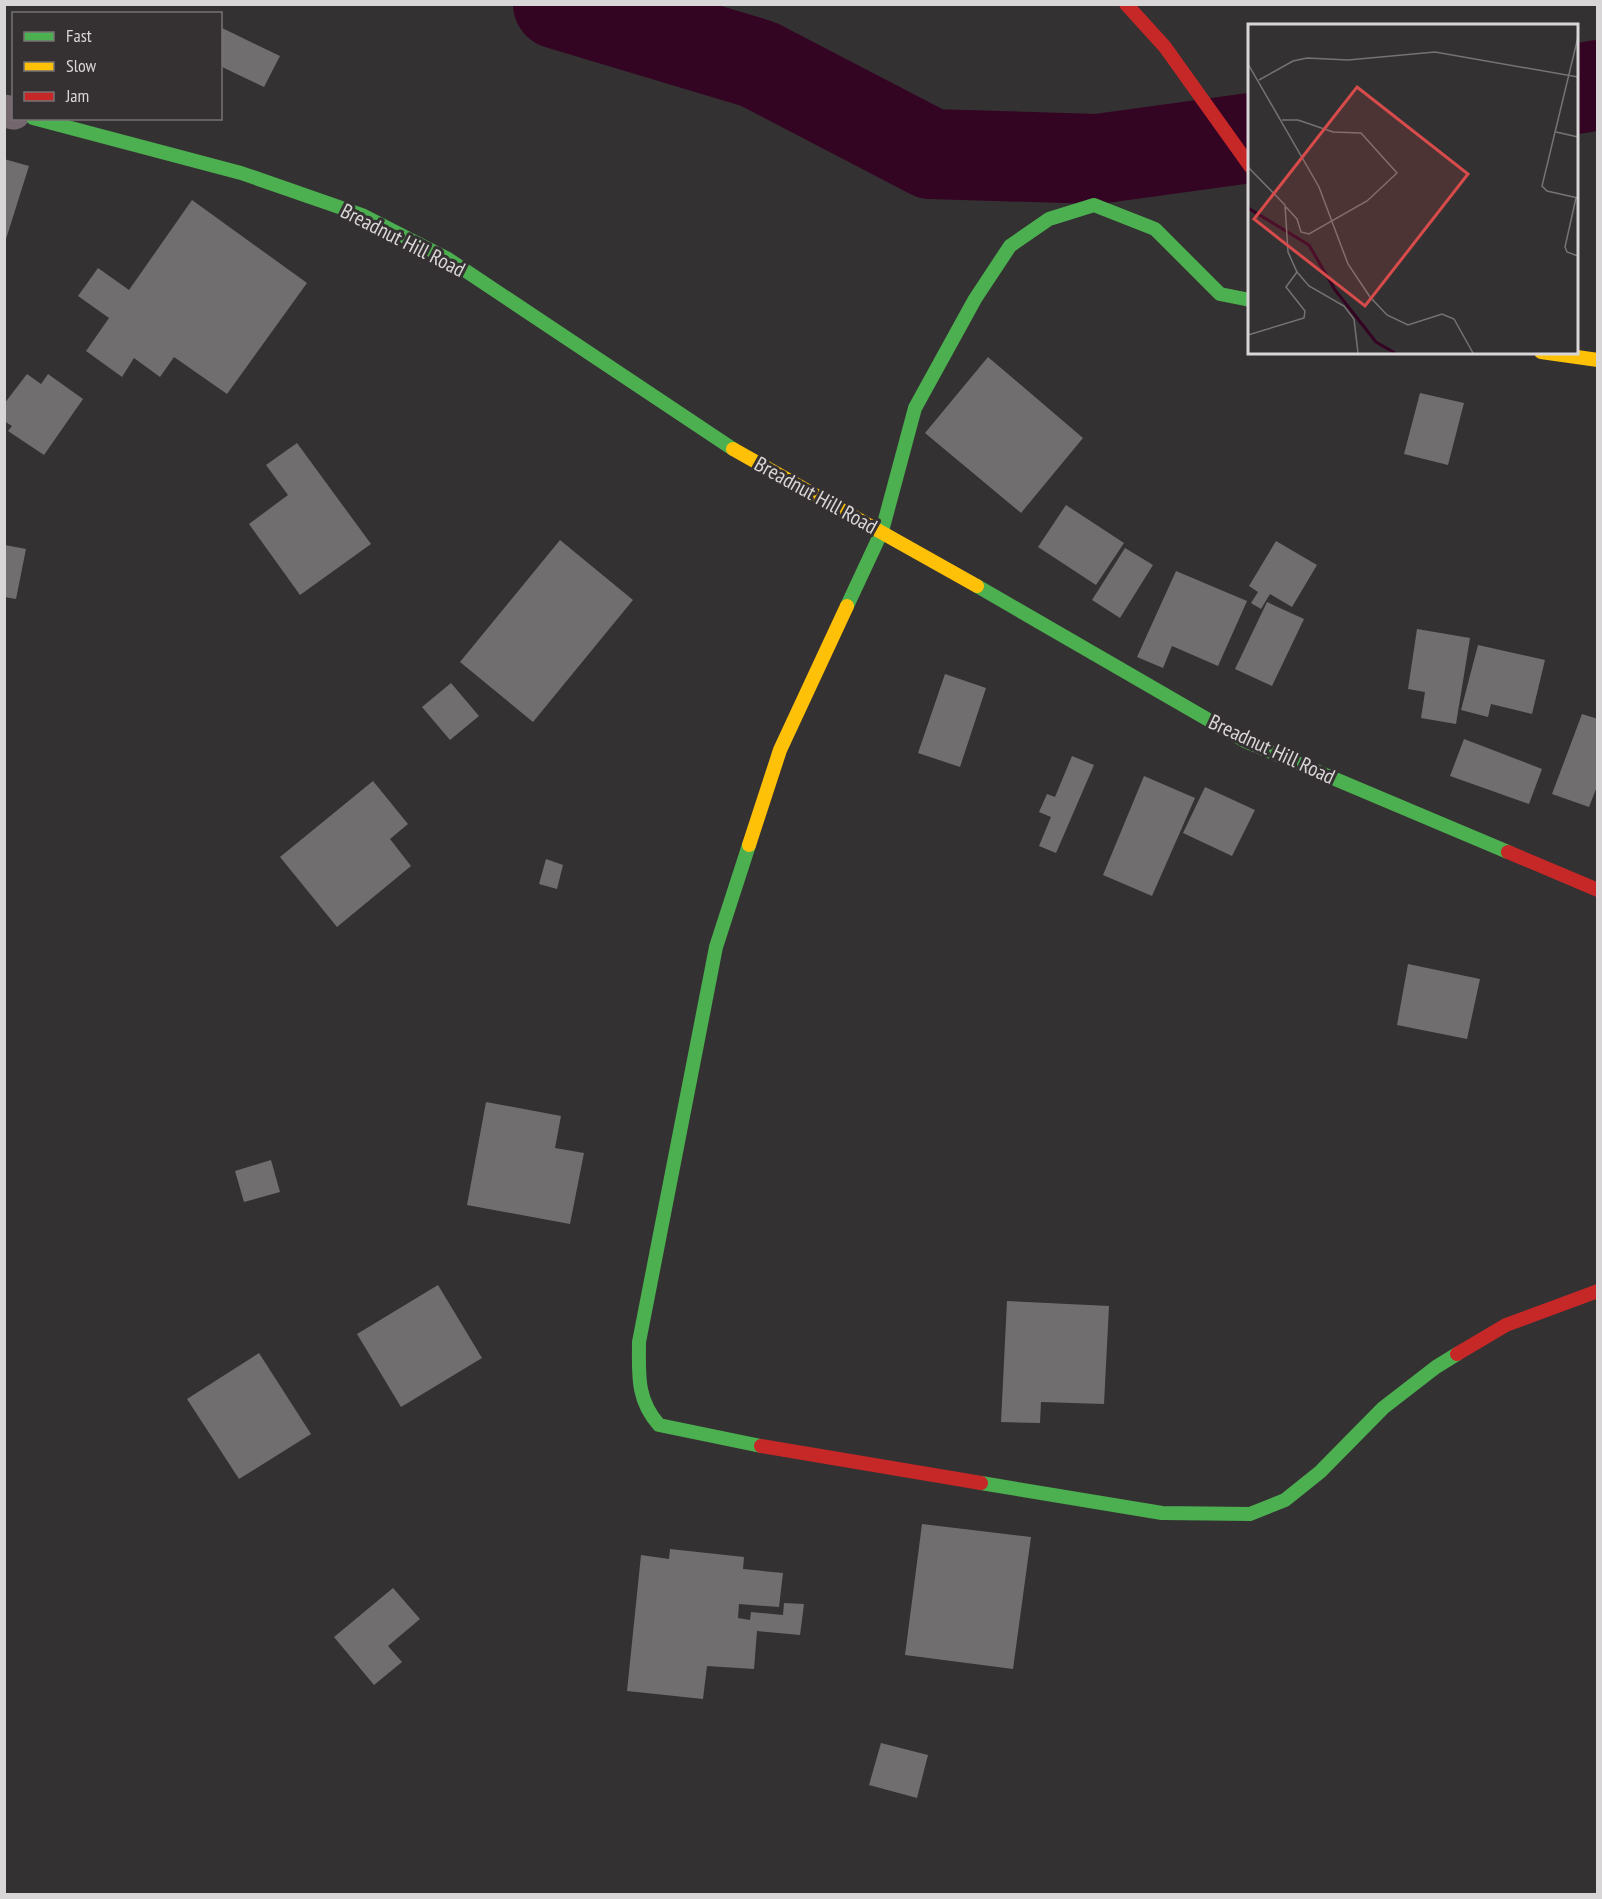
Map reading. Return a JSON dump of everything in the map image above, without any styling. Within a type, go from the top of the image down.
[{"type":"street","points":[[1126,4],[1165,47],[1248,163]]},
{"type":"street","name":"Breadnut Hill Road","points":[[41,120],[241,173],[362,215],[448,259],[728,446],[882,531],[1245,741],[1598,890]]},
{"type":"street","points":[[1248,300],[1220,294],[1155,230],[1145,225],[1094,205],[1049,219],[1010,246],[975,299],[915,408],[882,531],[780,750],[716,947],[639,1342],[639,1387],[648,1413],[659,1425],[730,1441],[1162,1513],[1250,1514],[1285,1500],[1320,1473],[1383,1408],[1436,1367],[1506,1325],[1598,1290]]},
{"type":"street","points":[[1555,354],[1598,360]]},
{"type":"building","points":[[222,28],[280,56],[264,87],[222,67]]},
{"type":"building","points":[[4,159],[29,166],[6,239],[4,239]]},
{"type":"building","points":[[192,200],[307,283],[227,394],[174,357],[160,377],[134,358],[122,377],[86,351],[109,318],[78,296],[98,268],[129,290]]},
{"type":"building","points":[[988,357],[1083,438],[1021,513],[925,433]]},
{"type":"building","points":[[27,374],[41,384],[48,374],[83,399],[44,455],[8,431],[12,426],[4,421],[4,404]]},
{"type":"building","points":[[1420,393],[1464,403],[1448,465],[1404,454]]},
{"type":"building","points":[[297,443],[371,544],[300,595],[249,524],[288,495],[266,465]]},
{"type":"building","points":[[1066,505],[1124,543],[1096,585],[1038,547]]},
{"type":"building","points":[[560,540],[633,600],[533,722],[460,662]]},
{"type":"building","points":[[1276,541],[1317,565],[1292,607],[1270,594],[1261,609],[1251,603],[1258,592],[1249,586]]},
{"type":"building","points":[[5,545],[26,549],[16,599],[4,597]]},
{"type":"building","points":[[1125,548],[1153,565],[1120,618],[1092,600]]},
{"type":"building","points":[[1176,571],[1247,601],[1218,666],[1172,646],[1163,668],[1137,657]]},
{"type":"building","points":[[1267,602],[1304,619],[1272,686],[1235,669]]},
{"type":"building","points":[[1417,629],[1470,638],[1456,724],[1421,718],[1425,692],[1408,689]]},
{"type":"building","points":[[1478,645],[1545,660],[1532,714],[1491,704],[1488,717],[1461,710]]},
{"type":"building","points":[[945,674],[986,688],[960,767],[918,753]]},
{"type":"building","points":[[451,683],[479,716],[450,740],[422,707]]},
{"type":"building","points":[[1582,714],[1598,719],[1598,784],[1589,807],[1552,794]]},
{"type":"building","points":[[1464,739],[1542,769],[1529,804],[1450,776]]},
{"type":"building","points":[[1072,756],[1094,765],[1056,853],[1039,846],[1051,817],[1039,812],[1047,794],[1055,797]]},
{"type":"building","points":[[1144,776],[1195,798],[1152,896],[1103,875]]},
{"type":"building","points":[[373,781],[408,824],[390,839],[411,866],[337,927],[280,857]]},
{"type":"building","points":[[1205,787],[1255,810],[1232,856],[1183,833]]},
{"type":"building","points":[[546,859],[563,865],[557,889],[539,884]]},
{"type":"building","points":[[1408,964],[1480,979],[1467,1039],[1397,1025]]},
{"type":"building","points":[[486,1102],[561,1116],[555,1148],[584,1153],[570,1224],[467,1205]]},
{"type":"building","points":[[271,1160],[280,1192],[244,1202],[235,1171]]},
{"type":"building","points":[[438,1285],[482,1358],[401,1407],[357,1334]]},
{"type":"building","points":[[1007,1301],[1109,1306],[1104,1404],[1041,1402],[1040,1423],[1001,1422]]},
{"type":"building","points":[[259,1353],[311,1434],[239,1479],[187,1399]]},
{"type":"building","points":[[922,1524],[1031,1537],[1013,1669],[905,1655]]},
{"type":"building","points":[[670,1549],[744,1557],[743,1569],[783,1573],[779,1607],[739,1604],[738,1618],[750,1620],[751,1612],[783,1615],[784,1603],[804,1604],[800,1635],[757,1631],[754,1669],[707,1666],[703,1699],[627,1691],[641,1555],[669,1559]]},
{"type":"building","points":[[393,1588],[420,1619],[388,1646],[402,1662],[374,1685],[334,1637]]},
{"type":"building","points":[[881,1743],[928,1755],[917,1798],[869,1785]]},
{"type":"waterway","points":[[558,4],[758,64],[931,154],[1097,159],[1248,138]]},
{"type":"waterway","points":[[1578,89],[1598,85]]},
{"type":"traffic: fast","points":[[41,120],[241,173],[362,215],[448,259],[733,449]]},
{"type":"traffic: fast","points":[[847,606],[882,531],[915,408],[975,299],[1010,246],[1049,219],[1094,205],[1155,229],[1220,294],[1248,300]]},
{"type":"traffic: fast","points":[[977,586],[1245,741],[1508,852]]},
{"type":"traffic: fast","points":[[749,845],[716,947],[639,1342],[639,1365],[640,1386],[646,1406],[659,1425],[761,1446]]},
{"type":"traffic: fast","points":[[981,1483],[1162,1513],[1250,1514],[1285,1500],[1320,1472],[1383,1408],[1436,1367],[1457,1354]]},
{"type":"traffic: slow","points":[[1555,354],[1598,360]]},
{"type":"traffic: slow","points":[[733,449],[977,586]]},
{"type":"traffic: slow","points":[[749,845],[780,750],[847,606]]},
{"type":"traffic: jam","points":[[1126,4],[1165,47],[1248,163]]},
{"type":"traffic: jam","points":[[1508,852],[1598,890]]},
{"type":"traffic: jam","points":[[1457,1354],[1506,1325],[1598,1291]]},
{"type":"traffic: jam","points":[[761,1446],[981,1483]]}]
